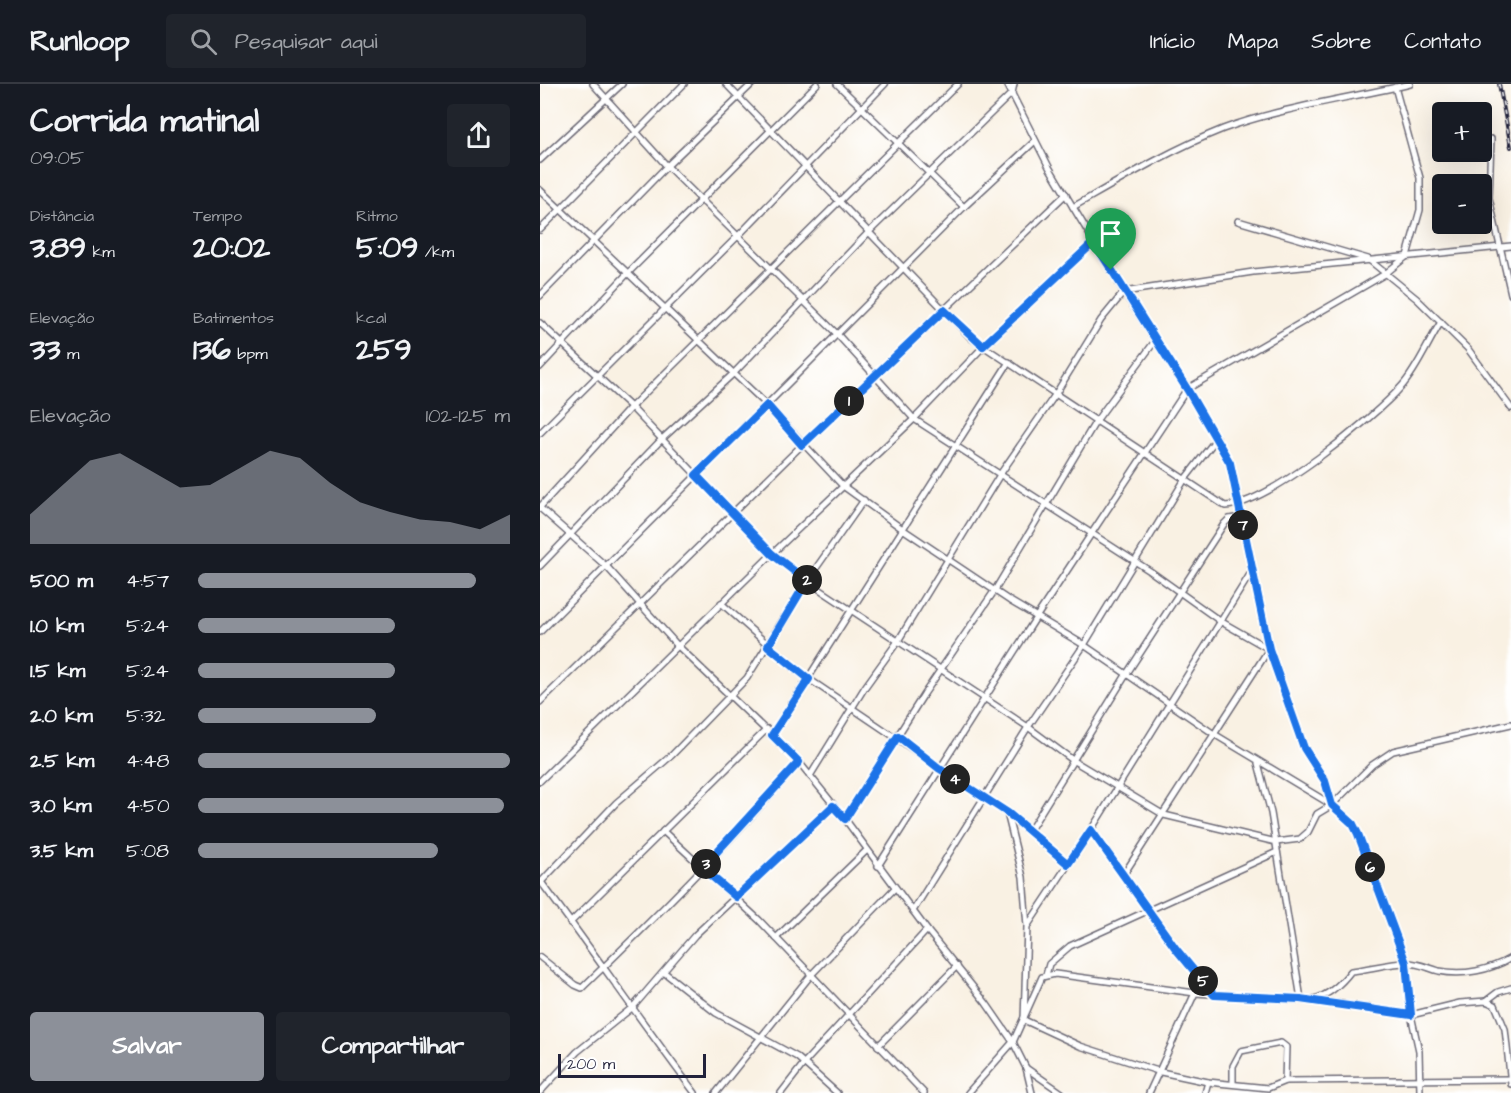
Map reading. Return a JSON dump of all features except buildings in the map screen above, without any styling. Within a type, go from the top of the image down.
[{"type":"street","points":[[593,84],[667,166],[837,334],[874,378],[914,419],[1136,562],[1220,621],[1269,649]]},
{"type":"street","points":[[540,160],[622,84]]},
{"type":"street","points":[[540,230],[638,134],[684,84]]},
{"type":"street","points":[[726,84],[769,132],[868,233],[983,346],[1222,505],[1239,504],[1265,494],[1343,439],[1403,385],[1441,322]]},
{"type":"street","points":[[540,296],[667,166],[752,84]]},
{"type":"street","points":[[540,367],[627,274],[817,84]]},
{"type":"street","points":[[837,84],[964,207]]},
{"type":"street","points":[[540,434],[738,236],[885,84]]},
{"type":"street","points":[[958,84],[631,407],[540,507],[606,567],[677,645],[799,762],[845,819],[878,866],[957,966],[1013,1042],[1026,1068],[1032,1093]]},
{"type":"street","points":[[1007,84],[1035,141],[1073,207],[1124,292],[1187,389],[1230,463],[1269,649],[1304,748],[1325,781],[1332,805]]},
{"type":"street","points":[[540,566],[662,439],[734,373],[868,233],[1012,93],[1014,84]]},
{"type":"street","points":[[1073,207],[1153,161],[1224,129],[1410,84]]},
{"type":"street","points":[[878,866],[1143,452],[1187,389],[1385,274],[1407,256],[1420,210],[1420,178],[1395,87]]},
{"type":"street","points":[[540,632],[964,207],[1035,141]]},
{"type":"street","points":[[1490,162],[1489,198],[1511,294]]},
{"type":"street","points":[[540,190],[767,405],[802,445],[843,486],[904,530],[1084,645],[1258,763],[1332,805],[1353,824],[1406,963],[1411,1015],[1419,1051],[1420,1093]]},
{"type":"street","points":[[540,702],[802,445],[1066,194]]},
{"type":"street","points":[[1239,221],[1368,259],[1441,322],[1468,349],[1511,408]]},
{"type":"street","points":[[540,781],[677,645],[914,419],[983,346],[1094,242]]},
{"type":"street","points":[[810,776],[898,641],[1001,473],[1055,395],[1096,327],[1124,292],[1253,272],[1511,246]]},
{"type":"street","points":[[540,323],[631,407],[772,554],[807,581],[986,698],[1116,789],[1164,815],[1276,842],[1299,839],[1308,832],[1317,814],[1332,805],[1372,765],[1393,751],[1511,724]]},
{"type":"street","points":[[845,819],[995,590],[1096,421],[1155,341]]},
{"type":"street","points":[[772,735],[1009,362]]},
{"type":"street","points":[[914,911],[1028,727],[1084,645],[1185,479],[1217,438]]},
{"type":"street","points":[[695,1093],[605,966],[541,882],[616,803],[672,755],[747,678],[807,581],[864,500]]},
{"type":"street","points":[[1030,830],[1126,675],[1224,524],[1229,519],[1241,517]]},
{"type":"street","points":[[1027,926],[1091,830],[1252,571]]},
{"type":"street","points":[[721,603],[768,646],[809,679],[898,736],[940,769],[1008,813],[1068,864]]},
{"type":"street","points":[[1124,873],[1164,815],[1269,649]]},
{"type":"street","points":[[570,923],[767,729]]},
{"type":"street","points":[[540,957],[582,988],[702,868],[799,762]]},
{"type":"street","points":[[1258,763],[1276,842],[1291,926],[1300,999]]},
{"type":"street","points":[[540,1092],[577,1052],[633,1006],[665,973],[695,935],[833,806]]},
{"type":"street","points":[[1008,813],[1021,861],[1027,926],[1024,1020]]},
{"type":"street","points":[[1091,830],[1124,873],[1148,910],[1214,995]]},
{"type":"street","points":[[663,831],[736,897],[924,1093]]},
{"type":"street","points":[[776,938],[867,850]]},
{"type":"street","points":[[968,1093],[1013,1042],[1037,984],[1046,975],[1049,964],[1063,951],[1277,852]]},
{"type":"street","points":[[716,1093],[763,1038],[811,975],[895,888]]},
{"type":"street","points":[[781,1093],[805,1062],[927,930]]},
{"type":"street","points":[[1300,999],[1324,997],[1341,984],[1352,971],[1406,963],[1420,964],[1439,971],[1467,972],[1489,969],[1511,958]]},
{"type":"street","points":[[878,1046],[957,966]]},
{"type":"street","points":[[665,973],[717,1013],[805,1062],[837,1093]]},
{"type":"street","points":[[1046,975],[1214,995],[1300,999],[1411,1015],[1460,1004],[1486,1001],[1498,992],[1511,988]]},
{"type":"street","points":[[1149,1093],[1161,1072],[1195,993]]},
{"type":"street","points":[[1024,1020],[1080,1046],[1161,1072],[1208,1082],[1268,1090],[1284,1081],[1510,1082],[1505,1029],[1495,1005],[1486,1001]]},
{"type":"street","points":[[1233,1084],[1233,1066],[1241,1051],[1281,1043],[1287,1050],[1284,1081]]},
{"type":"street","points":[[1026,1068],[1062,1093]]},
{"type":"street","points":[[1205,1093],[1208,1082]]},
{"type":"railway","points":[[1499,84],[1511,147]]},
{"type":"route","points":[[1094,242],[1111,270],[1187,389],[1230,463],[1269,649],[1304,748],[1325,781],[1332,805],[1353,824],[1358,834],[1406,963],[1411,1015],[1300,999],[1261,999],[1214,995],[1176,949],[1124,873],[1091,830],[1068,864],[1008,813],[940,769],[898,736],[845,819],[833,806],[736,897],[702,868],[747,822],[799,762],[772,735],[809,679],[768,646],[807,581],[772,554],[696,475],[767,405],[802,445],[944,310],[971,338],[983,346],[1094,242]]}]
